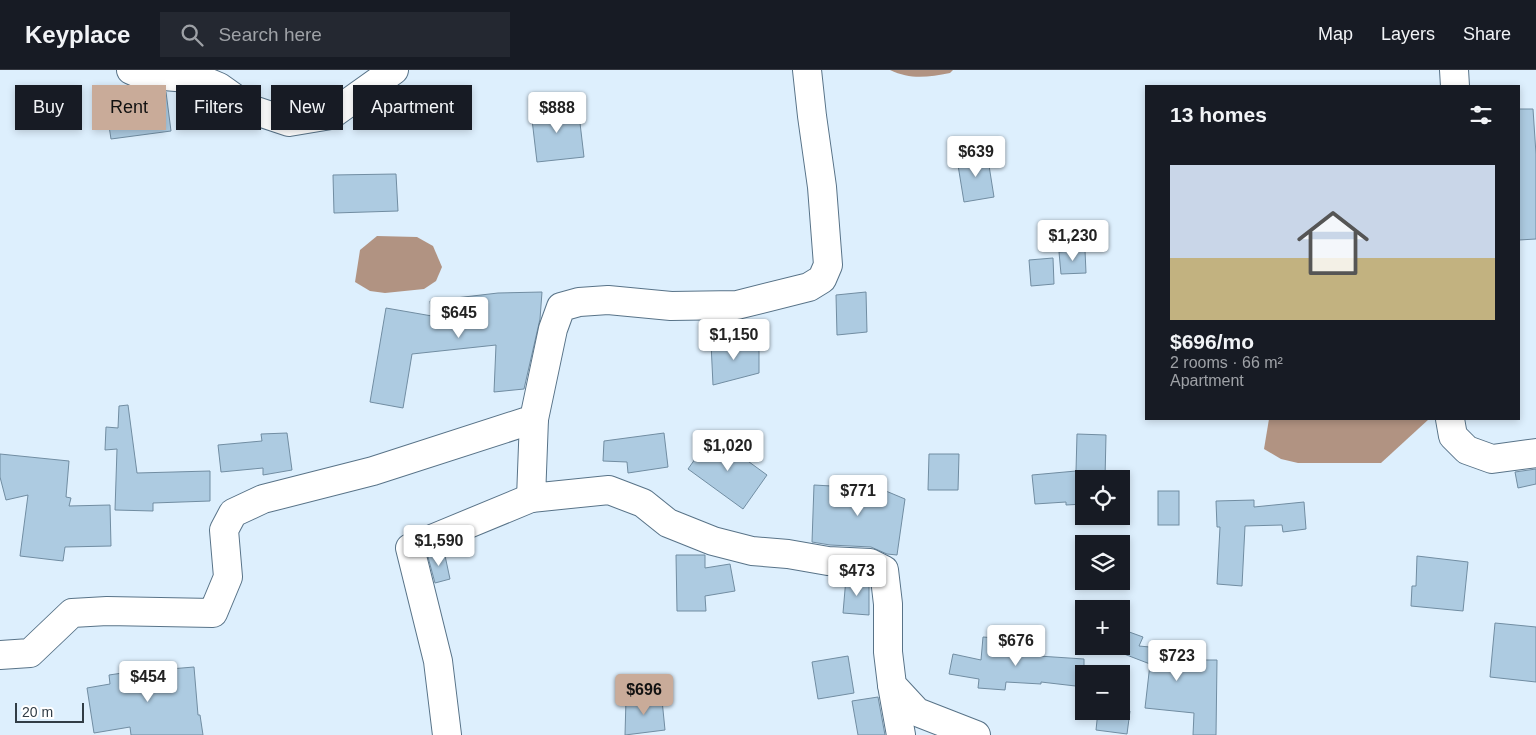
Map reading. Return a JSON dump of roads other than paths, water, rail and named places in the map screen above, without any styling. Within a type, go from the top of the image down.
[{"type":"street","points":[[131,70],[140,74],[200,79],[219,87],[250,109],[289,122],[331,115],[394,70]]},
{"type":"street","points":[[531,498],[534,419],[553,329],[561,306],[579,302],[608,300],[671,306],[737,305],[809,287],[822,279],[828,266],[823,197],[807,70]]},
{"type":"street","points":[[1454,70],[1455,85]]},
{"type":"street","points":[[0,655],[30,654],[72,613],[107,611],[213,613],[228,576],[224,530],[233,513],[263,499],[373,471],[534,419]]},
{"type":"street","points":[[1450,420],[1453,436],[1467,450],[1492,459],[1536,453]]},
{"type":"street","points":[[447,735],[438,660],[410,548],[531,498],[609,490],[644,503],[668,522],[713,541],[752,551],[788,554],[828,561],[870,562],[884,570],[888,604],[888,652],[901,735]]},
{"type":"street","points":[[892,685],[917,712],[976,735]]}]
